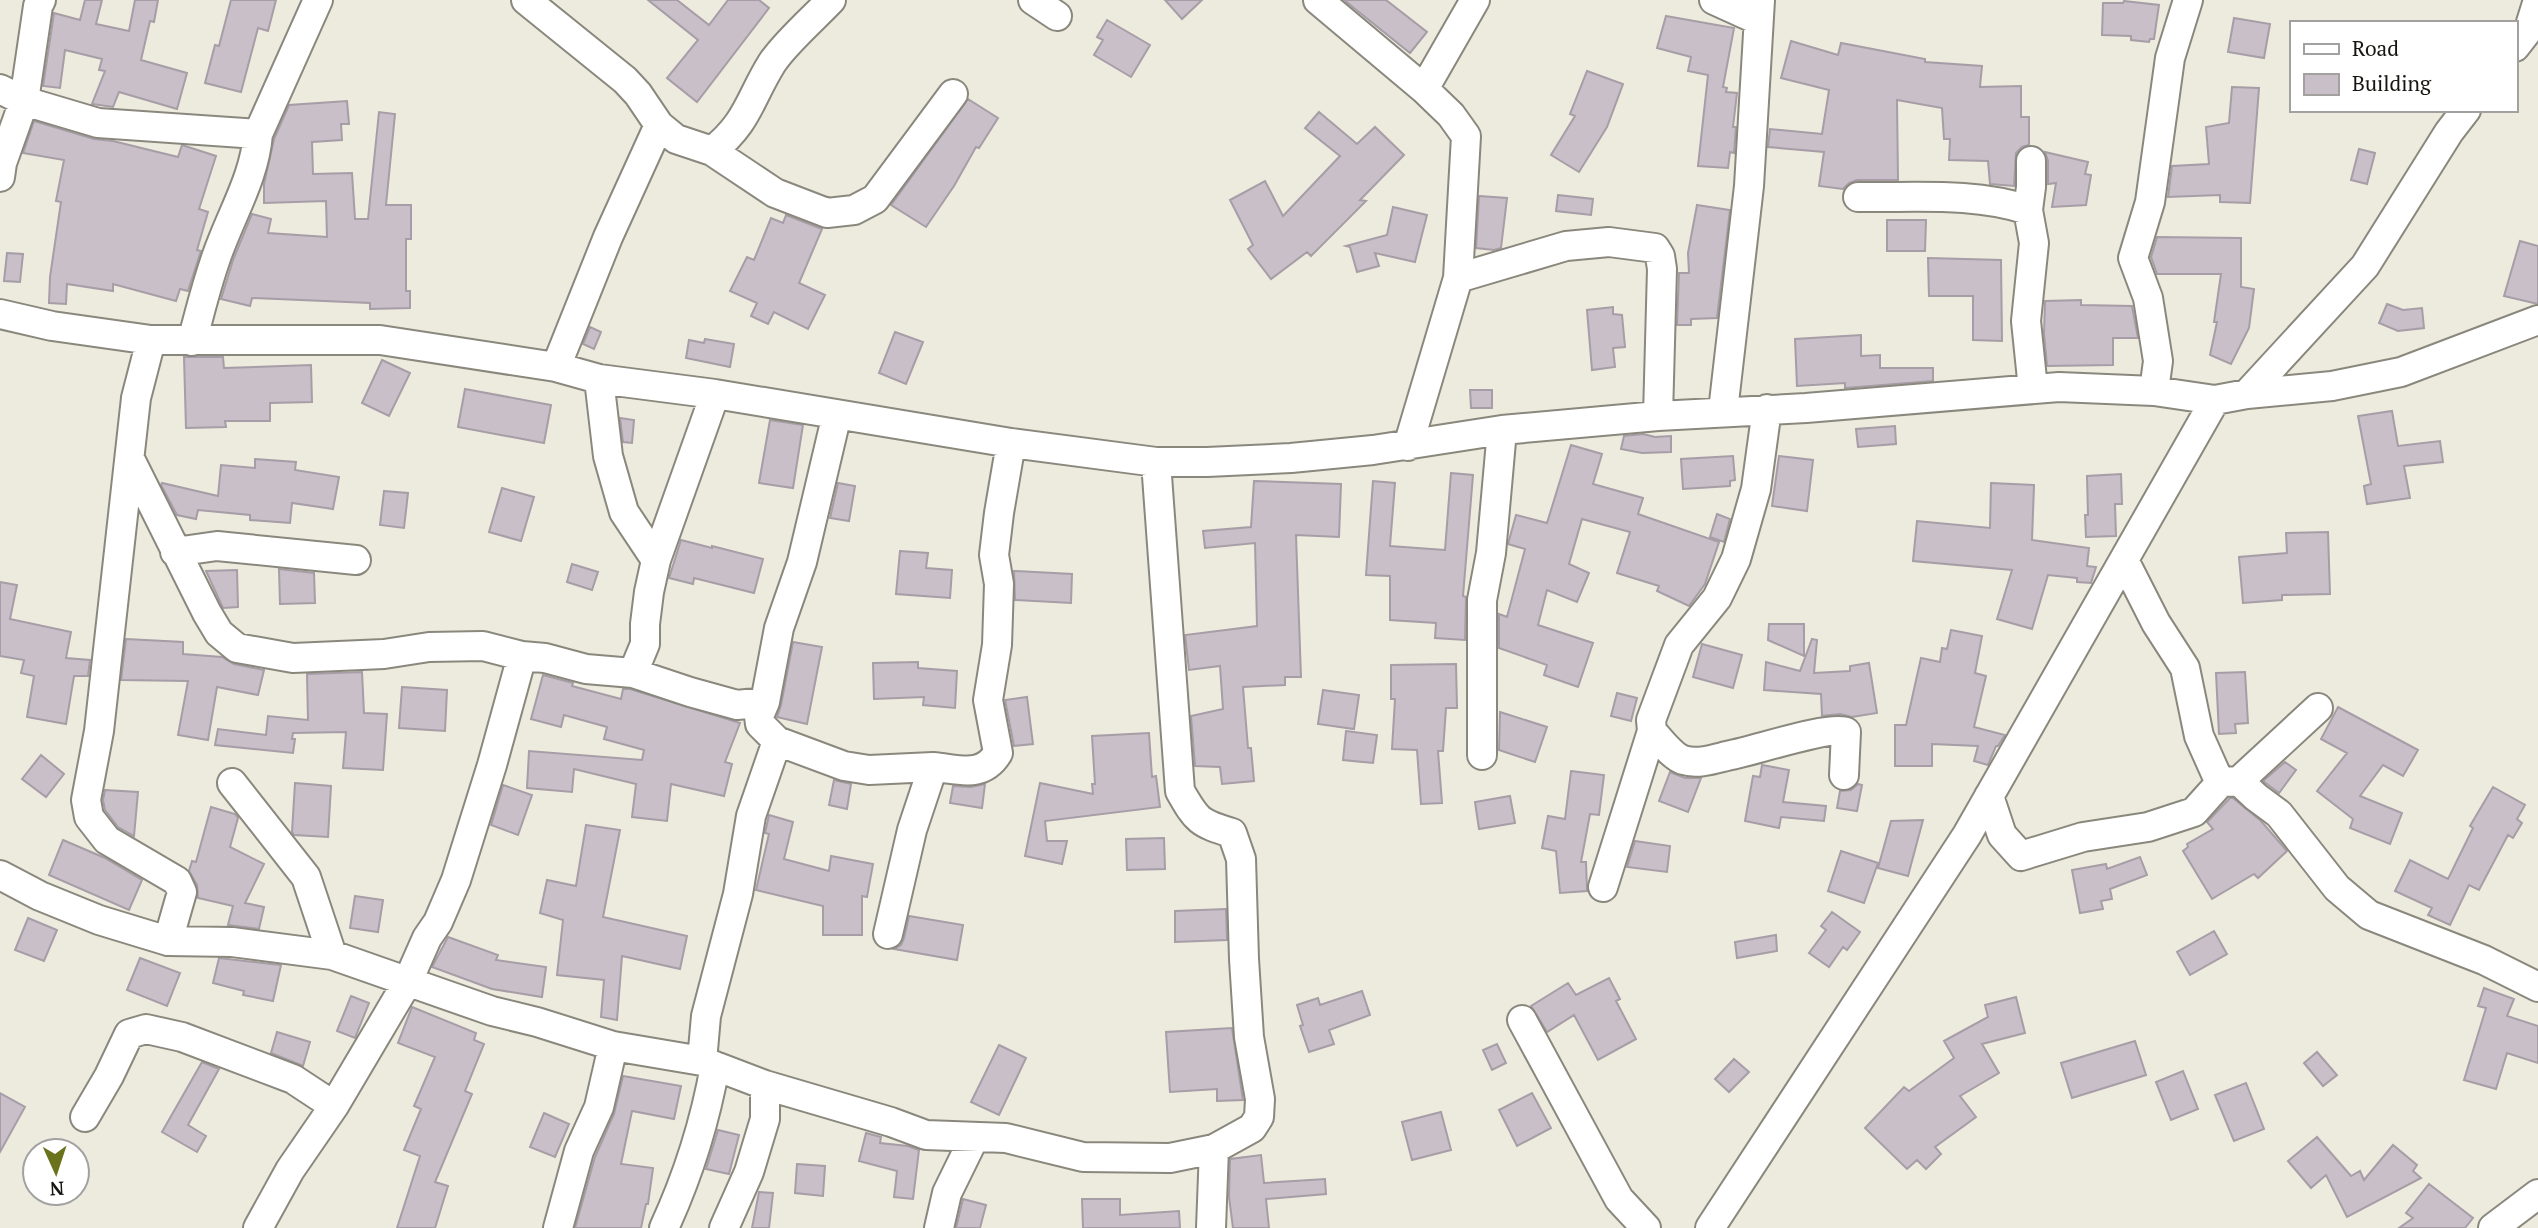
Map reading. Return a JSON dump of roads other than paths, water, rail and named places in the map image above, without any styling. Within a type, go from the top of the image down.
[{"type":"street","points":[[0,177],[12,95],[41,0]]},
{"type":"street","points":[[192,341],[221,244],[243,195],[256,153],[258,134],[318,0]]},
{"type":"street","points":[[526,0],[625,80],[659,125],[676,139],[712,151],[775,193],[827,213],[854,211],[875,199],[953,94]]},
{"type":"street","points":[[712,151],[729,138],[747,115],[773,62],[831,0]]},
{"type":"street","points":[[1033,0],[1057,16]]},
{"type":"street","points":[[1318,0],[1424,89],[1451,115],[1466,135],[1458,278],[1408,446]]},
{"type":"street","points":[[1424,89],[1475,0]]},
{"type":"street","points":[[1714,0],[1759,10],[1749,186],[1723,411]]},
{"type":"street","points":[[2154,391],[2158,361],[2148,298],[2133,258],[2150,202],[2170,58],[2188,0]]},
{"type":"street","points":[[2517,44],[2529,29],[2538,0]]},
{"type":"street","points":[[12,95],[98,123],[258,134]]},
{"type":"street","points":[[2247,394],[2365,266],[2449,132],[2464,112]]},
{"type":"street","points":[[556,367],[608,237],[659,125]]},
{"type":"street","points":[[2031,161],[2032,187],[2028,210],[2034,234],[2026,321],[2033,390]]},
{"type":"street","points":[[1858,197],[1971,198],[2011,204],[2028,210]]},
{"type":"street","points":[[1458,278],[1566,246],[1609,242],[1655,248],[1660,256],[1662,269],[1658,416]]},
{"type":"street","points":[[0,314],[52,326],[151,340],[380,340],[556,367],[599,379],[715,394],[1011,443],[1156,462],[1291,458],[1408,446],[1502,430],[2059,387],[2154,391],[2215,400],[2247,394],[2332,386],[2401,372],[2538,320]]},
{"type":"street","points":[[151,340],[136,398],[99,731],[86,800],[89,817],[107,840],[177,881],[182,892],[168,940]]},
{"type":"street","points":[[599,379],[608,456],[624,512],[656,560]]},
{"type":"street","points":[[633,673],[645,644],[649,592],[656,560],[715,394]]},
{"type":"street","points":[[1710,1228],[1966,835],[2215,400]]},
{"type":"street","points":[[1603,887],[1652,731],[1651,720],[1679,645],[1717,598],[1736,559],[1756,489],[1767,409]]},
{"type":"street","points":[[837,414],[802,562],[779,628],[765,702],[759,716],[760,724],[777,741],[818,758],[857,768],[869,770],[933,767],[979,771],[990,765],[998,753],[988,700],[997,645],[999,584],[994,555],[1011,443]]},
{"type":"street","points":[[1482,754],[1482,600],[1490,553],[1502,430]]},
{"type":"street","points":[[130,458],[175,552],[219,633],[237,648],[293,658],[384,654],[429,647],[484,646],[586,669],[633,673],[737,705],[765,702]]},
{"type":"street","points":[[0,875],[40,897],[99,920],[168,940],[232,942],[332,955],[455,1000],[612,1046],[709,1064],[765,1085],[926,1135],[1006,1138],[1083,1157],[1170,1158],[1214,1149],[1252,1128],[1259,1117],[1260,1099],[1249,1037],[1241,859],[1232,833],[1206,825],[1194,816],[1180,791],[1156,462]]},
{"type":"street","points":[[175,552],[218,546],[356,561]]},
{"type":"street","points":[[2124,560],[2156,624],[2185,668],[2199,736],[2230,782],[2278,814],[2337,888],[2370,915],[2484,960],[2538,986]]},
{"type":"street","points":[[258,1228],[290,1170],[334,1106],[408,981],[456,880],[522,656]]},
{"type":"street","points":[[1989,796],[2001,835],[2021,856],[2082,837],[2148,827],[2194,812],[2318,708]]},
{"type":"street","points":[[1652,731],[1683,760],[1698,761],[1748,753],[1825,731],[1843,730],[1846,732],[1847,743],[1844,775]]},
{"type":"street","points":[[664,1228],[680,1194],[707,1110],[709,1064],[706,1016],[738,894],[751,816],[777,741]]},
{"type":"street","points":[[888,934],[916,817],[933,767]]},
{"type":"street","points":[[232,783],[306,877],[332,955]]},
{"type":"street","points":[[1522,1020],[1619,1199],[1646,1228]]},
{"type":"street","points":[[85,1117],[129,1034],[146,1029],[182,1037],[293,1079],[334,1106]]},
{"type":"street","points":[[558,1228],[579,1151],[599,1107],[612,1046]]},
{"type":"street","points":[[724,1228],[753,1159],[765,1119],[765,1085]]},
{"type":"street","points":[[939,1228],[947,1193],[974,1138]]},
{"type":"street","points":[[1211,1228],[1214,1149]]},
{"type":"street","points":[[2493,1228],[2538,1194]]}]
